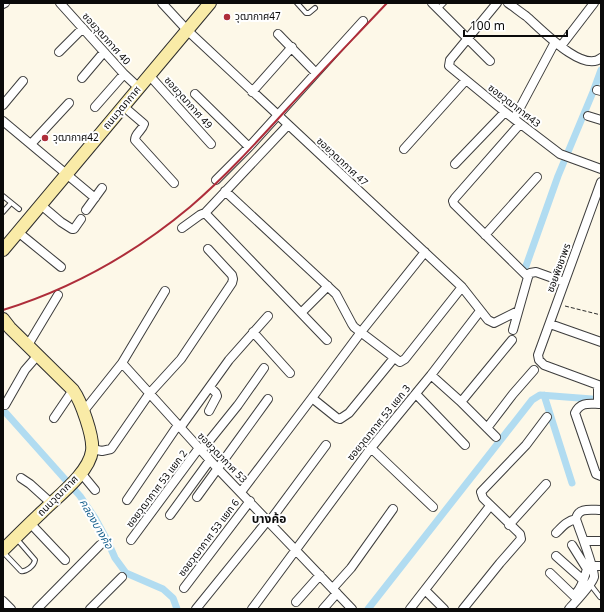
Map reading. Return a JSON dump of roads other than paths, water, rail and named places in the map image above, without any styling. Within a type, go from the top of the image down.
[{"type":"main road","name":"ถนนวุฒากาศ","points":[[3,250],[67,175],[206,6]]},
{"type":"main road","points":[[3,319],[74,390],[84,412],[92,450]]},
{"type":"main road","name":"ถนนวุฒากาศ","points":[[3,551],[74,480],[89,460],[92,450]]},
{"type":"street","name":"ซอยวุฒากาศ 40","points":[[60,3],[124,74],[139,88]]},
{"type":"street","name":"ซอยวุฒากาศ 47","points":[[162,3],[187,30],[252,92],[462,287],[488,320],[494,323],[518,311]]},
{"type":"street","points":[[432,3],[490,61]]},
{"type":"street","name":"ซอยวุฒากาศ43","points":[[497,3],[450,60],[449,66],[517,122],[560,154],[601,169]]},
{"type":"street","points":[[508,3],[526,16],[558,44],[587,62],[594,62],[601,58]]},
{"type":"street","points":[[528,277],[453,202],[517,122],[558,44],[594,3]]},
{"type":"street","points":[[216,180],[278,116],[363,21]]},
{"type":"street","points":[[59,52],[83,28]]},
{"type":"street","points":[[278,34],[316,73]]},
{"type":"street","points":[[252,92],[292,47]]},
{"type":"street","points":[[82,78],[104,52]]},
{"type":"street","points":[[95,107],[124,74]]},
{"type":"street","name":"ซอยวุฒากาศ 49","points":[[149,75],[211,144]]},
{"type":"street","points":[[404,149],[466,80]]},
{"type":"street","points":[[3,105],[23,81]]},
{"type":"street","points":[[195,94],[249,147]]},
{"type":"street","points":[[31,144],[68,103]]},
{"type":"street","points":[[123,106],[144,124],[144,126],[136,134],[135,140],[174,183]]},
{"type":"street","points":[[455,164],[505,112]]},
{"type":"street","points":[[588,116],[601,120]]},
{"type":"street","points":[[3,121],[14,133],[31,144],[95,198]]},
{"type":"street","points":[[182,228],[205,213],[288,125]]},
{"type":"street","points":[[485,235],[537,177]]},
{"type":"street","name":"ซอยพิชชาพร","points":[[599,385],[544,365],[539,360],[538,355],[601,182]]},
{"type":"street","points":[[86,210],[102,188]]},
{"type":"street","points":[[225,191],[336,294],[352,324],[400,362],[462,287]]},
{"type":"street","points":[[41,205],[72,229],[74,229],[81,218]]},
{"type":"street","points":[[205,213],[328,340]]},
{"type":"street","points":[[18,232],[60,267]]},
{"type":"street","points":[[92,450],[102,452],[111,449],[149,394],[180,359],[232,283],[234,279],[232,275],[208,249]]},
{"type":"street","points":[[241,492],[361,332],[425,252]]},
{"type":"street","points":[[513,330],[530,273],[536,272],[564,282]]},
{"type":"street","points":[[301,313],[328,286]]},
{"type":"street","points":[[84,412],[122,363],[165,291]]},
{"type":"street","points":[[28,345],[58,295]]},
{"type":"street","name":"ซอยวุฒากาศ 53 แยก 3","points":[[252,609],[371,448],[416,394],[480,311]]},
{"type":"street","points":[[127,500],[229,360],[268,316]]},
{"type":"street","points":[[550,324],[601,342]]},
{"type":"street","points":[[253,332],[290,373]]},
{"type":"street","points":[[461,402],[512,340]]},
{"type":"street","points":[[5,404],[25,370],[38,355]]},
{"type":"street","points":[[312,398],[340,419],[349,412],[394,358]]},
{"type":"street","name":"ซอยวุฒากาศ 53","points":[[122,363],[200,450],[352,609]]},
{"type":"street","name":"ซอยวุฒากาศ 53 แยก 2","points":[[131,540],[200,450],[238,405],[264,368]]},
{"type":"street","points":[[487,428],[513,394],[534,370]]},
{"type":"street","points":[[431,375],[496,437]]},
{"type":"street","points":[[599,385],[599,404],[584,404],[578,407],[575,412],[596,474],[601,476]]},
{"type":"street","points":[[209,411],[217,396],[216,392],[210,387]]},
{"type":"street","points":[[54,418],[74,390]]},
{"type":"street","points":[[416,394],[465,445]]},
{"type":"street","points":[[197,497],[268,399]]},
{"type":"street","points":[[463,609],[500,563],[522,539],[520,534],[483,498],[481,492],[526,445],[547,417]]},
{"type":"street","points":[[196,609],[268,521],[326,444]]},
{"type":"street","points":[[371,448],[433,507]]},
{"type":"street","points":[[170,515],[210,460]]},
{"type":"street","points":[[21,478],[51,503]]},
{"type":"street","points":[[74,480],[95,490]]},
{"type":"street","points":[[509,524],[546,484]]},
{"type":"street","name":"ซอยวุฒากาศ 53 แยก 6","points":[[184,588],[250,501]]},
{"type":"street","points":[[410,609],[490,506]]},
{"type":"street","points":[[323,609],[394,509]]},
{"type":"street","points":[[570,607],[571,600],[582,586],[594,576],[597,566],[584,541],[576,519],[579,512],[585,510],[601,510]]},
{"type":"street","points":[[556,533],[569,521],[576,519]]},
{"type":"street","points":[[30,523],[65,560]]},
{"type":"street","points":[[584,541],[601,541]]},
{"type":"street","points":[[36,609],[100,545]]},
{"type":"street","points":[[570,607],[586,582],[588,569],[572,545]]},
{"type":"street","points":[[556,556],[586,582]]},
{"type":"street","points":[[550,573],[574,596]]},
{"type":"street","points":[[296,602],[320,575]]},
{"type":"street","points":[[90,609],[122,577]]},
{"type":"street","points":[[425,590],[444,609]]},
{"type":"street","points":[[3,601],[10,609]]},
{"type":"lane","points":[[296,3],[306,13],[309,13],[315,8]]},
{"type":"lane","points":[[438,9],[444,3]]},
{"type":"lane","points":[[3,196],[19,209]]},
{"type":"lane","points":[[3,212],[11,202]]},
{"type":"lane","points":[[3,551],[21,571],[26,570],[34,563],[35,560],[33,556],[16,537]]},
{"type":"lane","points":[[586,582],[600,597]]},
{"type":"waterway","points":[[526,266],[558,176],[601,70]]},
{"type":"waterway","points":[[368,609],[532,400],[540,395],[592,399]]},
{"type":"waterway","points":[[544,395],[572,483]]},
{"type":"waterway","name":"คลองบางค้อ","points":[[3,412],[6,413],[80,496],[95,518],[115,558],[126,573],[163,589],[173,598],[177,609]]},
{"type":"railway","points":[[3,310],[53,292],[78,280],[125,254],[169,224],[216,184],[240,160],[387,3]]},
{"type":"place","name":"วุฒากาศ47","points":[[227,17]]},
{"type":"place","name":"วุฒากาศ42","points":[[45,138]]},
{"type":"district","name":"บางค้อ","points":[[269,519]]}]
